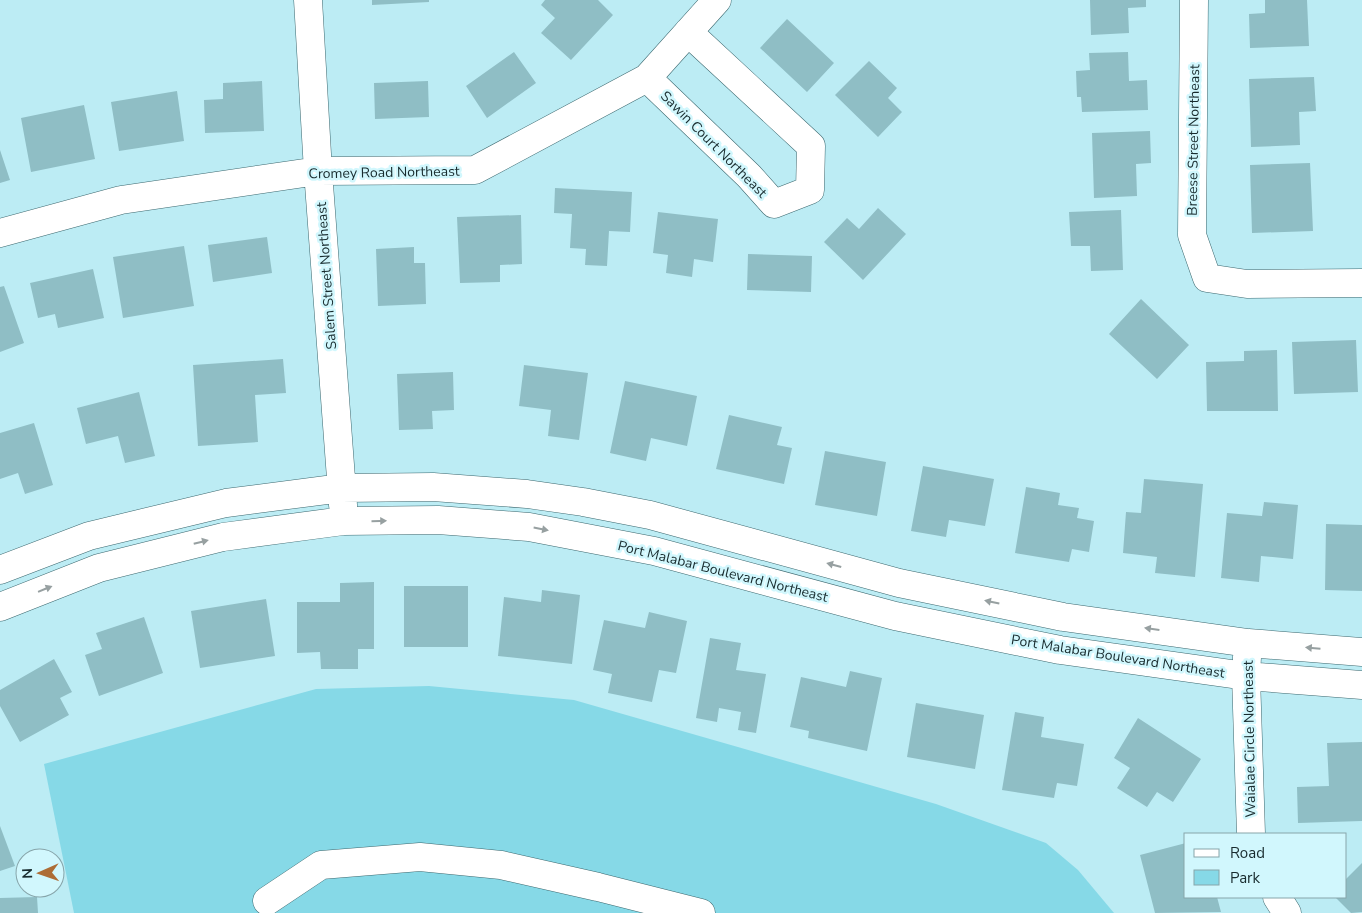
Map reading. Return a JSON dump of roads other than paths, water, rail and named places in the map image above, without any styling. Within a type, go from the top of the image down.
[{"type":"street","name":"Salem Street Northeast","points":[[308,0],[343,521]]},
{"type":"street","name":"Cromey Road Northeast","points":[[0,233],[121,200],[318,171],[475,170],[647,78],[717,0]]},
{"type":"street","name":"Breese Street Northeast","points":[[1194,0],[1192,235],[1207,278],[1247,284],[1362,282]]},
{"type":"street","name":"Sawin Court Northeast","points":[[647,78],[750,176],[774,204],[810,190],[811,146],[688,32]]},
{"type":"street","points":[[0,570],[89,536],[226,503],[342,488],[433,487],[584,502],[650,515],[899,583],[1063,617],[1248,643],[1362,652]]},
{"type":"street","points":[[642,548],[650,515]]},
{"type":"street","name":"Port Malabar Boulevard Northeast","points":[[0,607],[99,568],[223,537],[343,521],[438,520],[529,527],[642,548],[895,616],[1060,650],[1246,676],[1362,685]]},
{"type":"street","points":[[936,625],[944,592]]},
{"type":"street","name":"Waialae Circle Northeast","points":[[1248,643],[1246,676],[1251,833]]},
{"type":"street","points":[[267,901],[321,864],[420,857],[501,866],[598,887],[702,913]]},
{"type":"street","points":[[1278,898],[1287,913]]}]
